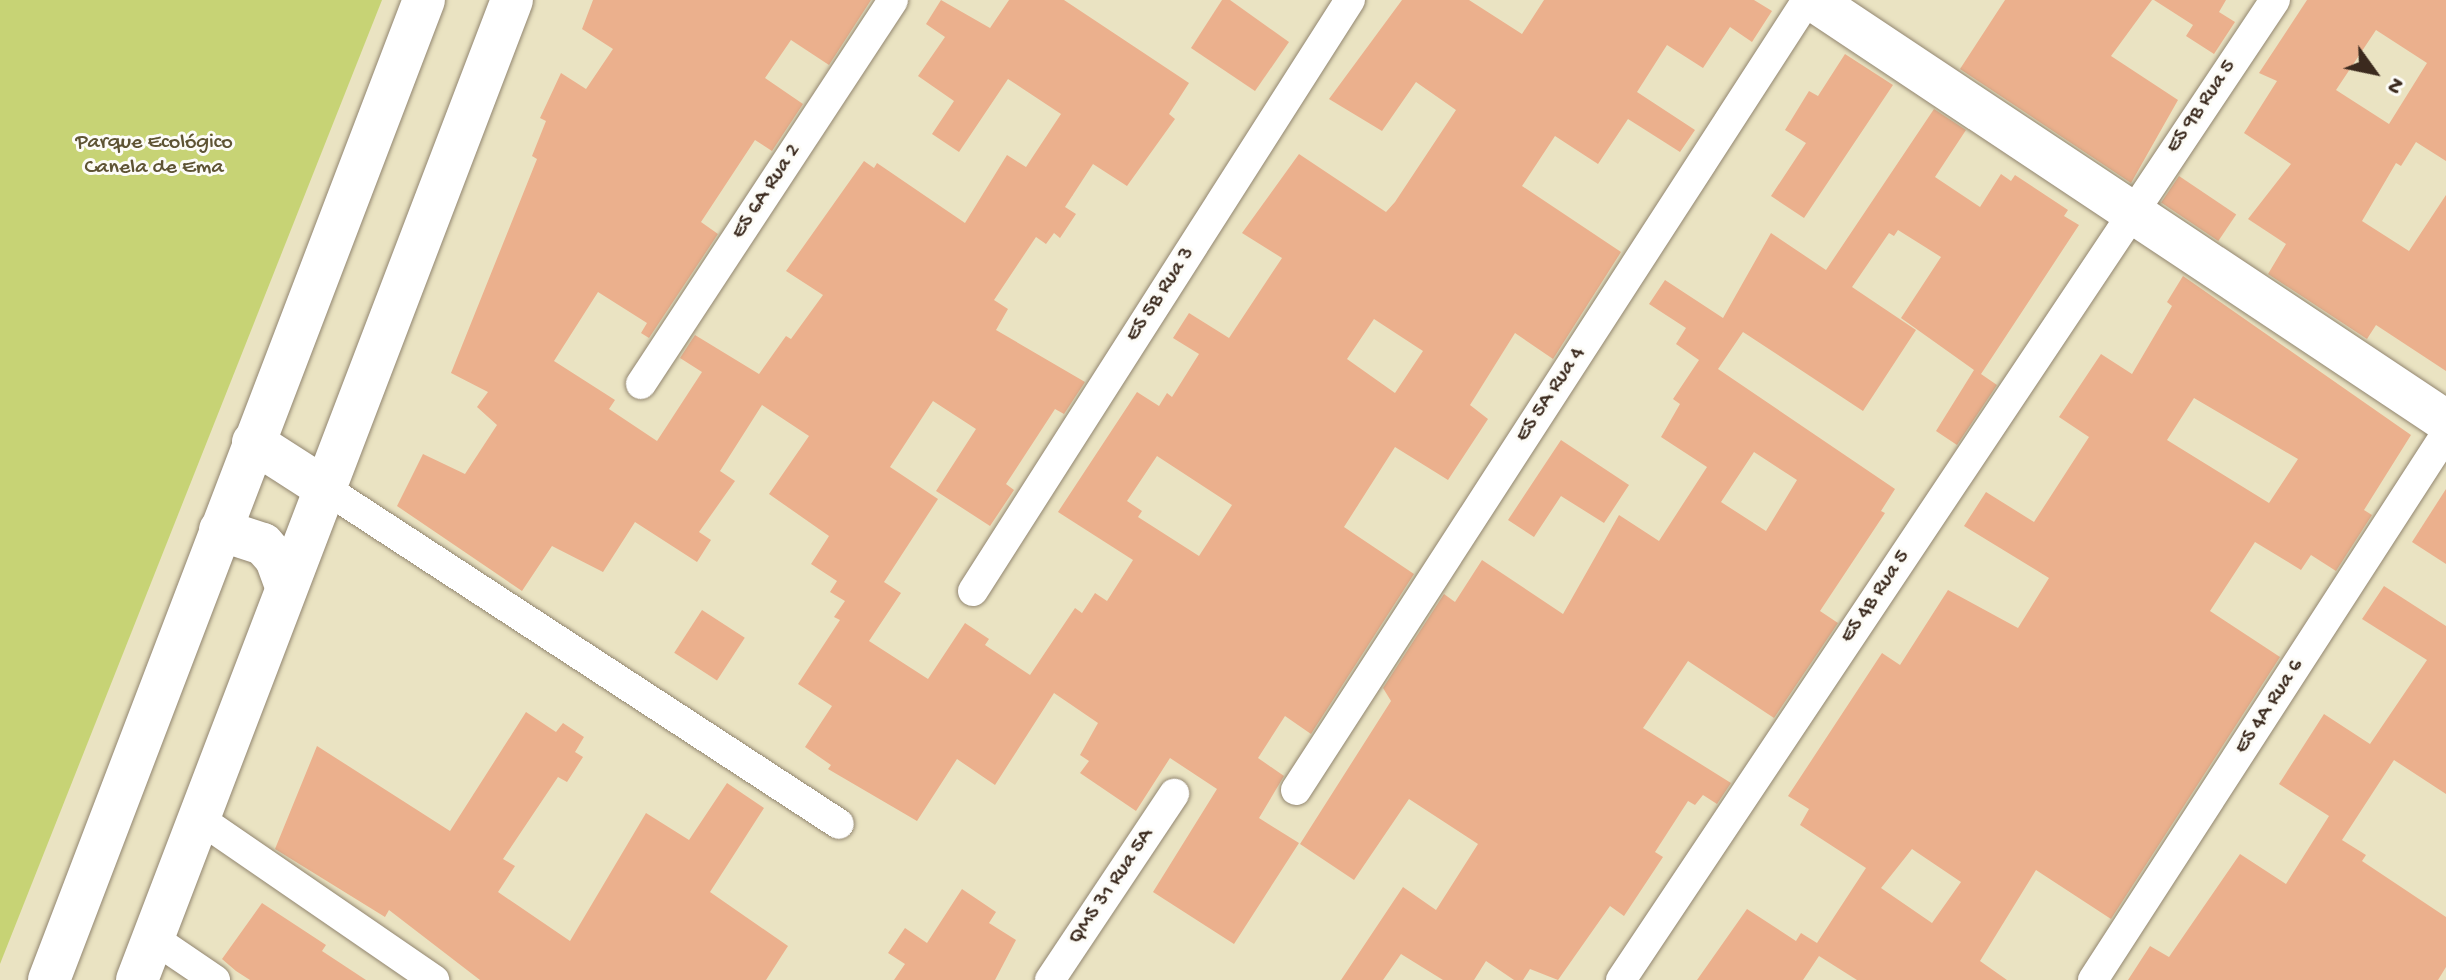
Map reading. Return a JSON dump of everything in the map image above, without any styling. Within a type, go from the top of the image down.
[{"type":"main road","points":[[49,980],[424,0]]},
{"type":"main road","points":[[137,980],[285,584],[512,0]]},
{"type":"main road","points":[[1810,0],[2130,215],[2446,421]]},
{"type":"main road","points":[[253,442],[323,487]]},
{"type":"main road","points":[[220,530],[263,544],[276,559],[285,584]]},
{"type":"street","name":"ES 6A Rua 2","points":[[641,384],[893,0]]},
{"type":"street","name":"ES 5B Rua 3","points":[[973,591],[1350,0]]},
{"type":"street","name":"ES 5A Rua 4","points":[[1296,790],[1810,0]]},
{"type":"street","name":"ES 9B Rua 5","points":[[2130,215],[2275,0]]},
{"type":"street","name":"ES 4B Rua 5","points":[[1621,980],[2130,215]]},
{"type":"street","name":"ES 4A Rua 6","points":[[2093,980],[2446,434]]},
{"type":"street","points":[[323,487],[839,824]]},
{"type":"street","name":"QMS 31 Rua 5A","points":[[1050,980],[1174,794]]},
{"type":"street","points":[[197,817],[434,980]]},
{"type":"street","points":[[153,938],[215,980]]},
{"type":"green space","name":"Parque Ecológico Canela de Ema","points":[[0,0],[382,0],[0,964]]},
{"type":"building","points":[[593,0],[871,0],[829,65],[791,40],[765,78],[803,104],[772,151],[755,140],[701,222],[718,234],[649,338],[641,333],[647,323],[598,292],[554,361],[615,400],[609,409],[657,441],[702,372],[680,358],[695,335],[759,374],[786,336],[791,339],[823,295],[786,271],[864,161],[874,168],[877,163],[965,223],[1007,155],[1026,167],[1061,114],[1008,79],[959,152],[932,134],[954,101],[918,76],[945,37],[926,24],[941,0],[990,28],[1009,0],[1064,0],[1189,83],[1169,114],[1175,119],[1127,186],[1093,164],[1065,207],[1076,214],[1060,238],[1054,233],[1046,244],[1036,237],[994,300],[1008,309],[996,330],[1085,382],[1064,414],[1055,409],[1006,484],[1014,490],[990,526],[936,491],[976,429],[933,401],[890,467],[938,499],[884,582],[901,593],[869,641],[928,679],[965,623],[989,639],[985,645],[1030,675],[1075,608],[1082,613],[1095,593],[1107,601],[1133,560],[1058,512],[1137,392],[1159,406],[1167,393],[1172,397],[1199,354],[1173,338],[1189,313],[1229,338],[1282,258],[1242,233],[1299,154],[1386,212],[1395,202],[1456,110],[1416,82],[1382,131],[1329,99],[1402,0],[1469,0],[1522,34],[1544,0],[1754,0],[1772,11],[1752,42],[1730,27],[1703,68],[1667,45],[1637,92],[1695,130],[1680,152],[1628,119],[1598,164],[1555,136],[1522,186],[1621,252],[1553,359],[1515,333],[1470,405],[1488,419],[1448,480],[1395,447],[1344,527],[1414,574],[1311,734],[1285,716],[1258,758],[1284,776],[1259,818],[1299,843],[1234,944],[1153,892],[1217,789],[1170,758],[1136,811],[1080,773],[1089,761],[1080,755],[1098,723],[1054,693],[995,785],[957,759],[917,821],[828,769],[831,765],[805,747],[832,706],[798,684],[840,620],[834,617],[845,601],[830,592],[837,581],[811,564],[829,536],[769,494],[809,436],[762,405],[720,471],[735,481],[699,532],[711,540],[697,562],[635,522],[603,572],[552,546],[522,591],[397,506],[423,454],[465,474],[497,425],[477,407],[488,392],[451,373],[537,159],[532,156],[546,121],[540,118],[561,73],[586,89],[613,49],[582,29]],"holes":[[[1374,319],[1423,351],[1395,393],[1347,359]],[[1157,456],[1232,505],[1199,556],[1138,517],[1142,511],[1127,501]]]},
{"type":"building","points":[[1222,0],[1230,0],[1289,42],[1255,91],[1191,48]]},
{"type":"building","points":[[2005,0],[2152,0],[2111,56],[2178,100],[2131,183],[1960,69]]},
{"type":"building","points":[[2154,0],[2226,0],[2219,12],[2235,22],[2214,54],[2186,36],[2193,25]]},
{"type":"building","points":[[2307,0],[2446,0],[2446,161],[2416,142],[2401,166],[2396,163],[2362,221],[2409,251],[2446,195],[2446,371],[2376,325],[2367,339],[2268,274],[2286,244],[2248,219],[2291,164],[2244,133],[2277,81],[2259,73]],"holes":[[[2376,30],[2427,63],[2389,124],[2336,90]]]},
{"type":"building","points":[[1845,54],[1893,85],[1804,218],[1771,196],[1806,143],[1785,130],[1809,91],[1818,96]]},
{"type":"building","points":[[1934,109],[1966,130],[1935,177],[1980,207],[2001,174],[2011,181],[2015,175],[2068,210],[2064,216],[2079,225],[1981,374],[1997,385],[1957,445],[1936,431],[1974,370],[1901,318],[1941,257],[1898,230],[1894,236],[1889,233],[1852,287],[1916,330],[1863,411],[1743,332],[1718,369],[1895,489],[1881,511],[1885,513],[1820,611],[1838,623],[1774,718],[1688,661],[1643,728],[1731,783],[1717,804],[1703,795],[1695,805],[1688,801],[1655,852],[1663,857],[1624,916],[1610,906],[1558,980],[1530,969],[1523,980],[1514,980],[1486,961],[1474,980],[1443,980],[1401,954],[1383,980],[1341,980],[1403,887],[1436,910],[1478,844],[1409,799],[1354,880],[1300,844],[1391,701],[1383,688],[1444,594],[1455,602],[1482,560],[1563,614],[1619,515],[1659,541],[1707,467],[1661,437],[1680,404],[1673,399],[1699,360],[1676,344],[1686,328],[1649,304],[1665,280],[1723,318],[1771,233],[1826,270]],"holes":[[[1754,452],[1797,480],[1766,531],[1721,502]]]},
{"type":"building","points":[[2179,176],[2236,215],[2218,241],[2161,203]]},
{"type":"building","points":[[2183,276],[2411,435],[2364,510],[2372,515],[2336,571],[2311,555],[2301,570],[2255,542],[2210,611],[2280,657],[2111,919],[2036,870],[1980,961],[2007,980],[1857,980],[1819,956],[1803,980],[1697,980],[1747,909],[1796,941],[1801,933],[1817,943],[1866,868],[1800,825],[1809,809],[1788,796],[1882,653],[1900,665],[1948,590],[2018,628],[2049,578],[1964,526],[1986,492],[2034,522],[2089,437],[2059,417],[2101,354],[2132,374],[2172,306],[2167,302]],"holes":[[[2194,398],[2298,459],[2269,503],[2167,440]],[[1912,849],[1961,882],[1932,923],[1881,888]]]},
{"type":"building","points":[[1561,440],[1629,485],[1604,523],[1561,496],[1534,537],[1508,520]]},
{"type":"building","points":[[2446,489],[2446,564],[2412,542]]},
{"type":"building","points":[[2384,586],[2446,626],[2446,794],[2394,760],[2342,840],[2366,855],[2362,861],[2446,917],[2446,967],[2438,980],[2128,980],[2150,946],[2169,957],[2240,854],[2286,884],[2329,816],[2279,784],[2324,714],[2370,744],[2427,660],[2362,619]]},
{"type":"building","points":[[702,610],[745,638],[717,681],[674,653]]},
{"type":"building","points":[[526,712],[556,732],[563,723],[584,737],[575,752],[583,757],[567,782],[558,777],[503,859],[515,866],[498,892],[570,941],[646,813],[689,840],[727,783],[764,808],[710,892],[788,946],[766,980],[480,980],[389,910],[385,917],[275,849],[317,746],[450,831]]},
{"type":"building","points":[[962,889],[996,912],[989,923],[1016,940],[995,980],[894,980],[905,964],[888,953],[905,928],[927,943]]},
{"type":"building","points":[[262,903],[326,945],[322,951],[366,980],[250,980],[236,971],[222,959]]}]
